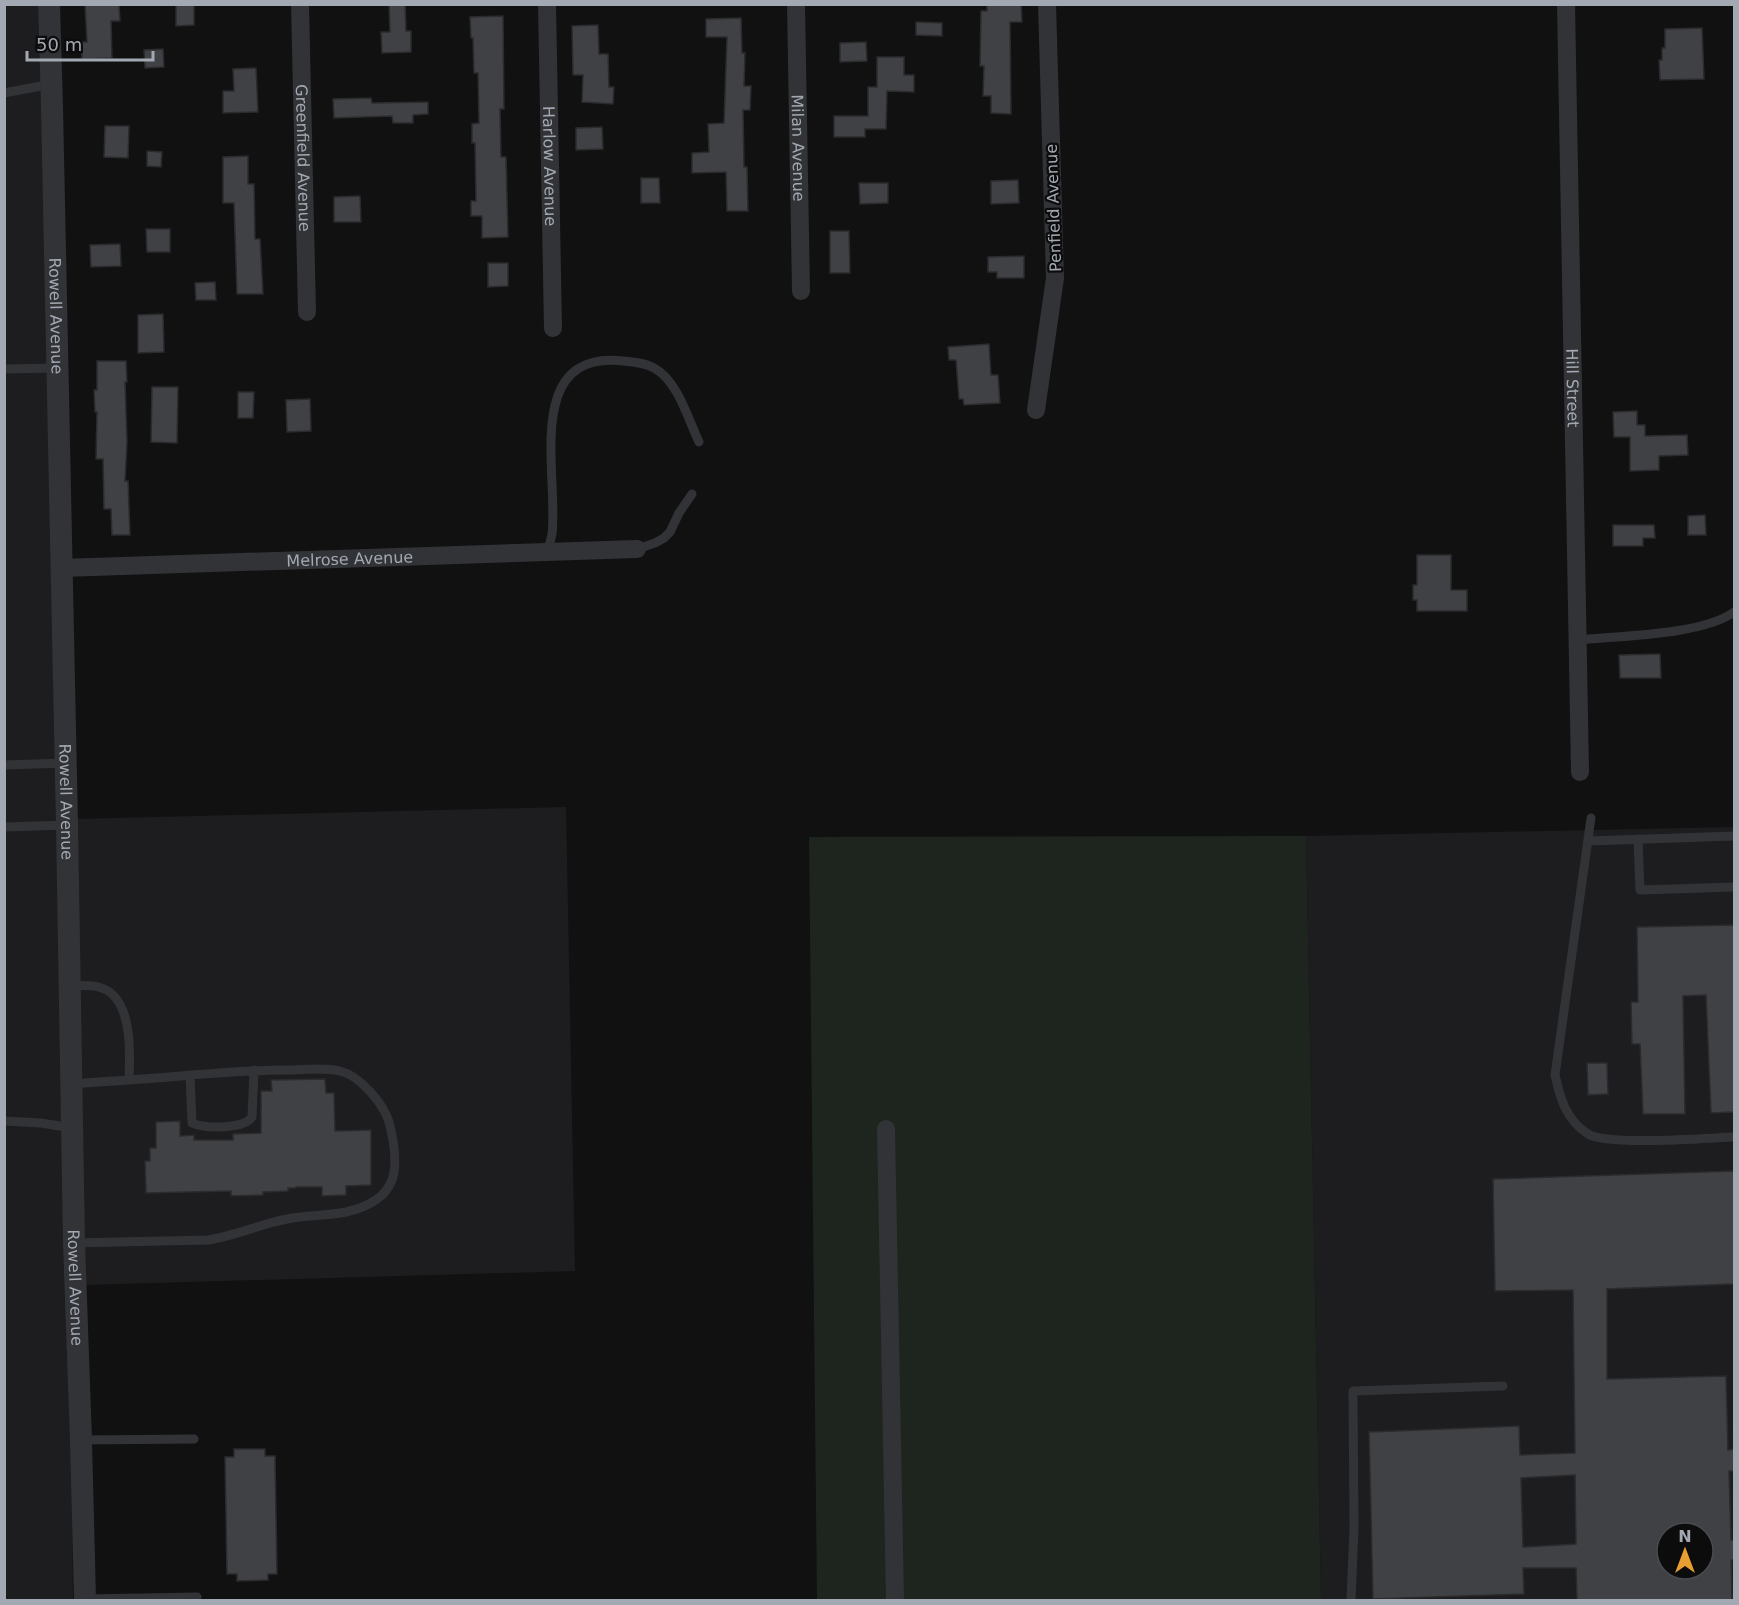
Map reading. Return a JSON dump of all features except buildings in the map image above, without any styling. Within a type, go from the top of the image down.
[{"type":"street","name":"Rowell Avenue","points":[[49,4],[74,1244],[85,1600]]},
{"type":"street","name":"Greenfield Avenue","points":[[300,4],[307,312]]},
{"type":"street","name":"Harlow Avenue","points":[[547,4],[553,328]]},
{"type":"street","name":"Milan Avenue","points":[[796,4],[801,291]]},
{"type":"street","name":"Penfield Avenue","points":[[1036,410],[1055,278],[1047,4]]},
{"type":"street","name":"Hill Street","points":[[1566,4],[1580,772]]},
{"type":"street","name":"Melrose Avenue","points":[[62,568],[637,549]]},
{"type":"street","points":[[886,1129],[895,1600]]},
{"type":"lane","points":[[4,93],[52,84]]},
{"type":"lane","points":[[548,552],[552,535],[551,452],[554,408],[558,393],[566,379],[577,369],[595,363],[617,361],[641,363],[655,369],[668,379],[676,392],[699,442]]},
{"type":"lane","points":[[4,369],[57,368]]},
{"type":"lane","points":[[637,549],[655,543],[670,532],[692,494]]},
{"type":"lane","points":[[1578,640],[1688,629],[1728,617],[1734,612]]},
{"type":"lane","points":[[4,765],[66,763]]},
{"type":"lane","points":[[1591,818],[1555,1075],[1562,1102],[1573,1120],[1589,1135],[1615,1141],[1734,1137]]},
{"type":"lane","points":[[4,827],[67,825]]},
{"type":"lane","points":[[1589,841],[1734,836]]},
{"type":"lane","points":[[1638,840],[1640,890],[1734,887]]},
{"type":"lane","points":[[69,986],[88,985],[101,988],[112,994],[118,1002],[124,1014],[130,1044],[129,1080]]},
{"type":"lane","points":[[190,1075],[192,1123],[202,1126],[237,1126],[248,1122],[252,1116],[254,1070]]},
{"type":"lane","points":[[71,1084],[254,1070],[333,1070],[347,1073],[358,1080],[376,1098],[383,1108],[392,1133],[395,1152],[395,1170],[385,1193],[378,1200],[345,1212],[278,1220],[208,1240],[74,1244]]},
{"type":"lane","points":[[4,1121],[72,1128]]},
{"type":"lane","points":[[1351,1600],[1354,1528],[1353,1391],[1503,1386]]},
{"type":"lane","points":[[81,1440],[194,1439]]},
{"type":"lane","points":[[85,1600],[197,1597]]},
{"type":"shaded area","points":[[38,4],[64,819],[73,1600],[5,1600],[4,5]]},
{"type":"shaded area","points":[[566,807],[575,1271],[84,1285],[75,819]]},
{"type":"shaded area","points":[[1734,827],[1734,1600],[1321,1600],[1306,836]]},
{"type":"shaded area","points":[[1306,836],[1321,1600],[817,1600],[809,837]]}]
